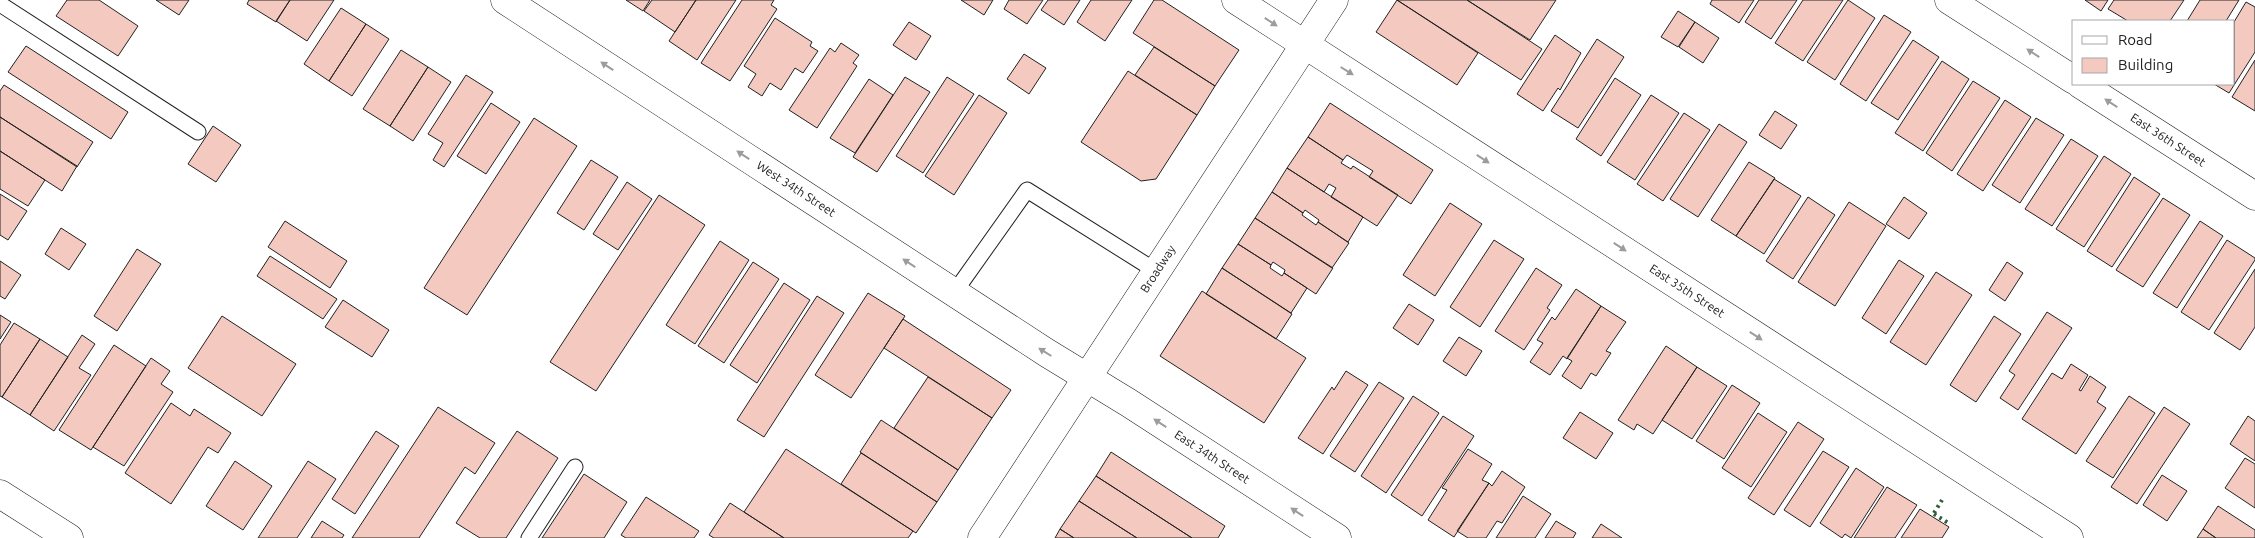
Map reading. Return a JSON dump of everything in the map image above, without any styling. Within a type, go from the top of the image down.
[{"type":"street","name":"West 34th Street","points":[[505,0],[954,293],[1087,377]]},
{"type":"street","name":"East 35th Street","points":[[1236,0],[2069,538]]},
{"type":"street","name":"Broadway","points":[[982,538],[1334,0]]},
{"type":"street","points":[[1949,0],[2072,79]]},
{"type":"street","name":"East 36th Street","points":[[2082,85],[2255,196]]},
{"type":"street","name":"East 34th Street","points":[[1087,377],[1338,538]]},
{"type":"street","points":[[0,494],[69,538]]},
{"type":"lane","points":[[0,4],[198,132]]},
{"type":"lane","points":[[954,293],[1027,190],[1156,271]]},
{"type":"lane","points":[[529,538],[575,467]]},
{"type":"building","points":[[67,0],[99,0],[138,26],[118,56],[56,16]]},
{"type":"building","points":[[156,0],[189,0],[179,15]]},
{"type":"building","points":[[249,0],[290,0],[276,22],[247,4]]},
{"type":"building","points":[[290,0],[334,0],[307,41],[276,21]]},
{"type":"building","points":[[626,0],[650,0],[643,11]]},
{"type":"building","points":[[652,0],[696,0],[675,32],[644,11]]},
{"type":"building","points":[[696,0],[736,0],[697,60],[669,41]]},
{"type":"building","points":[[742,0],[774,0],[771,5],[777,9],[730,81],[701,63]]},
{"type":"building","points":[[961,0],[993,0],[984,15]]},
{"type":"building","points":[[1009,0],[1043,0],[1027,24],[1004,9]]},
{"type":"building","points":[[1048,0],[1080,0],[1064,25],[1041,10]]},
{"type":"building","points":[[1091,0],[1132,0],[1105,41],[1077,22]]},
{"type":"building","points":[[1154,0],[1162,0],[1239,50],[1215,86],[1133,33]]},
{"type":"building","points":[[1397,0],[1467,0],[1542,49],[1521,80]]},
{"type":"building","points":[[1397,0],[1478,53],[1457,85],[1376,32]]},
{"type":"building","points":[[1467,0],[1556,0],[1530,40]]},
{"type":"building","points":[[1712,0],[1754,0],[1739,23],[1710,4]]},
{"type":"building","points":[[1759,0],[1797,0],[1771,39],[1745,22]]},
{"type":"building","points":[[1803,0],[1843,0],[1803,61],[1775,43]]},
{"type":"building","points":[[1848,0],[1875,18],[1835,80],[1807,62]]},
{"type":"building","points":[[2085,0],[2108,0],[2101,11]]},
{"type":"building","points":[[2114,0],[2184,0],[2171,20],[2126,20],[2108,9]]},
{"type":"building","points":[[2200,0],[2239,0],[2227,20],[2188,20]]},
{"type":"building","points":[[2246,2],[2255,7],[2255,52],[2235,84],[2235,20]]},
{"type":"building","points":[[341,8],[366,24],[329,81],[304,64]]},
{"type":"building","points":[[1678,11],[1695,22],[1678,47],[1661,37]]},
{"type":"building","points":[[1884,15],[1911,32],[1866,101],[1840,84]]},
{"type":"building","points":[[775,18],[812,42],[810,46],[818,51],[803,73],[795,68],[781,90],[770,83],[762,96],[748,87],[756,74],[744,66]]},
{"type":"building","points":[[909,22],[931,36],[916,60],[893,45]]},
{"type":"building","points":[[1695,22],[1719,38],[1703,63],[1679,47]]},
{"type":"building","points":[[366,24],[389,39],[352,96],[329,81]]},
{"type":"building","points":[[1555,35],[1581,53],[1560,90],[1558,88],[1543,111],[1517,94]]},
{"type":"building","points":[[1597,39],[1624,57],[1578,128],[1551,111]]},
{"type":"building","points":[[1913,40],[1939,57],[1898,120],[1871,103]]},
{"type":"building","points":[[841,43],[859,55],[853,63],[857,66],[817,128],[789,110],[830,48],[835,52]]},
{"type":"building","points":[[26,46],[128,112],[111,139],[8,72]]},
{"type":"building","points":[[1154,47],[1215,86],[1197,115],[1135,75]]},
{"type":"building","points":[[401,50],[428,67],[390,126],[363,109]]},
{"type":"building","points":[[1024,54],[1046,68],[1029,94],[1007,79]]},
{"type":"building","points":[[2255,60],[2255,111],[2232,97]]},
{"type":"building","points":[[1942,61],[1969,79],[1923,151],[1895,133]]},
{"type":"building","points":[[428,67],[451,82],[413,141],[390,126]]},
{"type":"building","points":[[1128,71],[1197,115],[1156,179],[1141,181],[1081,142]]},
{"type":"building","points":[[466,75],[493,92],[444,167],[433,160],[443,143],[428,134]]},
{"type":"building","points":[[905,77],[930,92],[877,172],[853,157]]},
{"type":"building","points":[[947,77],[974,94],[923,173],[896,156]]},
{"type":"building","points":[[1615,78],[1641,95],[1601,156],[1576,139]]},
{"type":"building","points":[[869,79],[893,95],[855,153],[830,138]]},
{"type":"building","points":[[1973,81],[2000,98],[1952,171],[1926,153]]},
{"type":"building","points":[[4,85],[93,142],[77,167],[0,117],[0,91]]},
{"type":"building","points":[[2216,85],[2234,85],[2229,93]]},
{"type":"building","points":[[979,95],[1007,113],[954,195],[925,176]]},
{"type":"building","points":[[1651,95],[1679,113],[1635,180],[1607,162]]},
{"type":"building","points":[[2005,100],[2031,117],[1983,191],[1957,174]]},
{"type":"building","points":[[491,103],[520,122],[486,174],[457,156]]},
{"type":"building","points":[[1330,103],[1433,170],[1411,204],[1369,177],[1373,171],[1347,155],[1343,160],[1308,137]]},
{"type":"building","points":[[1775,111],[1797,125],[1781,149],[1759,135]]},
{"type":"building","points":[[1684,113],[1710,130],[1663,201],[1637,184]]},
{"type":"building","points":[[0,117],[77,166],[62,191],[0,151]]},
{"type":"building","points":[[534,118],[577,146],[467,315],[424,288]]},
{"type":"building","points":[[2036,118],[2064,135],[2020,203],[1992,185]]},
{"type":"building","points":[[1719,124],[1747,142],[1698,217],[1670,199]]},
{"type":"building","points":[[213,126],[241,145],[216,182],[188,164]]},
{"type":"building","points":[[1308,137],[1343,160],[1341,163],[1351,169],[1353,166],[1398,195],[1377,226],[1331,197],[1336,188],[1329,184],[1324,192],[1287,168]]},
{"type":"building","points":[[2071,139],[2098,156],[2052,226],[2025,209]]},
{"type":"building","points":[[0,151],[45,180],[28,206],[0,189]]},
{"type":"building","points":[[2104,156],[2131,174],[2084,247],[2056,229]]},
{"type":"building","points":[[591,160],[618,177],[584,230],[557,213]]},
{"type":"building","points":[[1749,162],[1775,178],[1736,236],[1711,220]]},
{"type":"building","points":[[1287,168],[1363,217],[1348,242],[1318,222],[1319,220],[1305,210],[1303,213],[1272,192]]},
{"type":"building","points":[[2134,177],[2160,194],[2112,267],[2087,251]]},
{"type":"building","points":[[1774,179],[1801,196],[1764,254],[1736,236]]},
{"type":"building","points":[[627,182],[652,199],[618,250],[593,234]]},
{"type":"building","points":[[1272,192],[1303,213],[1302,215],[1316,225],[1318,222],[1349,243],[1332,268],[1255,218]]},
{"type":"building","points":[[0,194],[27,211],[8,240],[0,235]]},
{"type":"building","points":[[659,195],[705,225],[596,391],[550,362]]},
{"type":"building","points":[[1808,197],[1835,215],[1793,279],[1766,261]]},
{"type":"building","points":[[1904,197],[1927,213],[1909,239],[1886,224]]},
{"type":"building","points":[[2163,198],[2190,215],[2143,287],[2116,270]]},
{"type":"building","points":[[1849,202],[1886,226],[1835,306],[1798,282]]},
{"type":"building","points":[[1450,203],[1482,224],[1435,296],[1403,275]]},
{"type":"building","points":[[1255,218],[1333,268],[1316,294],[1284,273],[1285,270],[1273,262],[1271,265],[1238,244]]},
{"type":"building","points":[[285,221],[347,261],[330,288],[268,247]]},
{"type":"building","points":[[2200,221],[2223,236],[2177,308],[2153,293]]},
{"type":"building","points":[[61,228],[86,244],[69,270],[45,254]]},
{"type":"building","points":[[1494,240],[1524,259],[1480,327],[1450,307]]},
{"type":"building","points":[[2227,240],[2255,258],[2255,260],[2209,330],[2181,312]]},
{"type":"building","points":[[720,241],[749,260],[695,344],[666,325]]},
{"type":"building","points":[[1238,244],[1271,265],[1270,268],[1282,276],[1284,273],[1307,288],[1291,313],[1222,268]]},
{"type":"building","points":[[137,249],[161,264],[117,331],[94,316]]},
{"type":"building","points":[[270,256],[337,299],[323,319],[257,276]]},
{"type":"building","points":[[1899,260],[1924,276],[1886,334],[1862,318]]},
{"type":"building","points":[[0,261],[21,275],[5,299],[0,296]]},
{"type":"building","points":[[753,262],[779,279],[724,363],[698,346]]},
{"type":"building","points":[[2007,262],[2023,273],[2005,301],[1989,290]]},
{"type":"building","points":[[1222,268],[1292,314],[1276,339],[1206,294]]},
{"type":"building","points":[[1536,268],[1562,285],[1547,308],[1550,310],[1524,350],[1495,331]]},
{"type":"building","points":[[2255,269],[2255,327],[2240,350],[2214,333]]},
{"type":"building","points":[[1936,272],[1972,295],[1926,365],[1890,342]]},
{"type":"building","points":[[784,283],[810,300],[757,383],[730,365]]},
{"type":"building","points":[[1576,289],[1601,306],[1567,359],[1563,356],[1550,375],[1530,362],[1543,343],[1537,340],[1552,317],[1555,320]]},
{"type":"building","points":[[1202,291],[1306,358],[1264,423],[1160,356]]},
{"type":"building","points":[[868,293],[905,316],[851,398],[815,375]]},
{"type":"building","points":[[817,296],[844,313],[764,437],[737,420]]},
{"type":"building","points":[[343,300],[389,330],[372,357],[325,327]]},
{"type":"building","points":[[1409,304],[1434,320],[1418,345],[1393,328]]},
{"type":"building","points":[[1601,306],[1626,322],[1606,351],[1611,353],[1596,376],[1591,373],[1581,389],[1562,376],[1572,361],[1567,358]]},
{"type":"building","points":[[2047,312],[2072,328],[2018,410],[2000,398],[2015,375],[2009,371]]},
{"type":"building","points":[[0,315],[11,322],[0,339]]},
{"type":"building","points":[[222,316],[296,364],[262,416],[188,368]]},
{"type":"building","points":[[1994,316],[2021,334],[1976,402],[1950,385]]},
{"type":"building","points":[[903,319],[1011,390],[992,418],[884,348]]},
{"type":"building","points":[[14,323],[40,339],[2,397],[0,396],[0,345]]},
{"type":"building","points":[[82,335],[95,344],[79,368],[91,375],[54,431],[30,415]]},
{"type":"building","points":[[1459,337],[1482,351],[1466,376],[1443,361]]},
{"type":"building","points":[[40,339],[68,357],[30,415],[2,397]]},
{"type":"building","points":[[114,345],[146,366],[91,450],[59,430]]},
{"type":"building","points":[[1666,346],[1697,367],[1653,434],[1637,424],[1634,430],[1618,420]]},
{"type":"building","points":[[151,358],[170,371],[161,384],[173,392],[124,466],[93,447]]},
{"type":"building","points":[[2071,364],[2088,375],[2079,390],[2081,391],[2090,376],[2106,387],[2097,402],[2106,408],[2076,454],[2022,419],[2052,373],[2062,379]]},
{"type":"building","points":[[1697,367],[1727,386],[1692,439],[1662,420]]},
{"type":"building","points":[[1346,371],[1368,385],[1323,454],[1298,438],[1332,387],[1334,390]]},
{"type":"building","points":[[928,377],[992,418],[958,470],[894,428]]},
{"type":"building","points":[[1379,382],[1404,398],[1355,472],[1330,456]]},
{"type":"building","points":[[1732,385],[1760,403],[1724,459],[1696,441]]},
{"type":"building","points":[[1413,396],[1439,413],[1386,493],[1361,476]]},
{"type":"building","points":[[2129,396],[2155,413],[2113,478],[2086,461]]},
{"type":"building","points":[[171,403],[190,416],[194,409],[231,433],[218,453],[208,447],[171,504],[125,473]]},
{"type":"building","points":[[438,407],[495,443],[475,474],[465,467],[419,538],[352,538]]},
{"type":"building","points":[[2164,407],[2190,424],[2137,504],[2111,487]]},
{"type":"building","points":[[1580,412],[1613,433],[1596,459],[1563,438]]},
{"type":"building","points":[[1758,413],[1787,432],[1751,487],[1722,468]]},
{"type":"building","points":[[1443,416],[1474,436],[1422,516],[1391,495]]},
{"type":"building","points":[[2248,416],[2255,421],[2255,461],[2230,444]]},
{"type":"building","points":[[881,420],[958,470],[937,502],[860,452]]},
{"type":"building","points":[[1798,422],[1824,439],[1774,515],[1748,498]]},
{"type":"building","points":[[376,431],[399,446],[355,514],[332,499]]},
{"type":"building","points":[[517,431],[558,458],[506,538],[480,538],[456,523]]},
{"type":"building","points":[[786,449],[913,531],[908,538],[784,538],[744,512]]},
{"type":"building","points":[[1468,449],[1492,464],[1482,480],[1489,483],[1454,537],[1428,520],[1447,490],[1442,488]]},
{"type":"building","points":[[1823,451],[1849,467],[1810,527],[1784,510]]},
{"type":"building","points":[[1111,452],[1225,526],[1218,538],[1192,538],[1096,476]]},
{"type":"building","points":[[861,453],[937,502],[916,533],[841,484]]},
{"type":"building","points":[[2245,458],[2255,464],[2255,508],[2225,488]]},
{"type":"building","points":[[235,461],[272,486],[243,530],[206,506]]},
{"type":"building","points":[[308,461],[336,479],[297,538],[258,538]]},
{"type":"building","points":[[1856,468],[1884,487],[1851,538],[1845,534],[1842,538],[1820,523]]},
{"type":"building","points":[[1502,471],[1525,487],[1502,523],[1497,521],[1486,538],[1468,538],[1457,531],[1489,483],[1492,486]]},
{"type":"building","points":[[584,474],[627,502],[604,538],[542,538]]},
{"type":"building","points":[[2162,475],[2187,491],[2167,521],[2143,505]]},
{"type":"building","points":[[1096,476],[1192,538],[1137,538],[1079,501]]},
{"type":"building","points":[[1887,487],[1917,505],[1895,538],[1854,538]]},
{"type":"building","points":[[1523,496],[1551,514],[1535,538],[1496,538]]},
{"type":"building","points":[[646,497],[699,531],[694,538],[626,538],[621,535]]},
{"type":"building","points":[[1079,501],[1137,538],[1074,538],[1060,529]]},
{"type":"building","points":[[730,503],[784,538],[714,538],[709,535]]},
{"type":"building","points":[[2218,506],[2255,530],[2255,538],[2216,538],[2203,529]]},
{"type":"building","points":[[1920,509],[1949,527],[1942,538],[1901,538]]},
{"type":"building","points":[[322,521],[344,535],[342,538],[311,538]]},
{"type":"building","points":[[1556,521],[1576,533],[1573,538],[1545,538]]},
{"type":"building","points":[[1601,524],[1622,538],[1592,538]]},
{"type":"building","points":[[1060,529],[1074,538],[1055,538]]},
{"type":"building","points":[[2203,529],[2216,538],[2197,538]]},
{"type":"hedge","points":[[1934,513],[1942,500]]},
{"type":"hedge","points":[[1934,514],[1950,524]]}]
